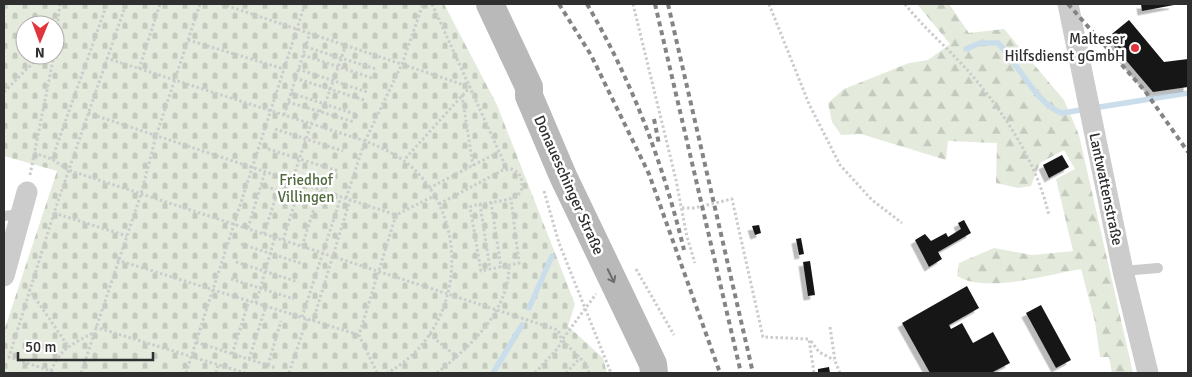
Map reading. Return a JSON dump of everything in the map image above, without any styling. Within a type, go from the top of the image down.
[{"type":"main road","name":"Donaueschinger Straße","points":[[490,4],[529,88],[529,96],[563,176],[653,369]]},
{"type":"street","name":"Lantwattenstraße","points":[[1068,4],[1123,271],[1148,373]]},
{"type":"street","points":[[4,276],[12,215],[27,192]]},
{"type":"lane","points":[[1123,271],[1158,268]]},
{"type":"path","points":[[52,159],[106,4]]},
{"type":"path","points":[[93,333],[68,346],[58,355],[52,372],[9,357],[28,289],[126,4]]},
{"type":"path","points":[[139,69],[160,4]]},
{"type":"path","points":[[81,373],[117,260],[141,194],[156,136],[200,4]]},
{"type":"path","points":[[222,4],[470,87]]},
{"type":"path","points":[[186,373],[305,4]]},
{"type":"path","points":[[346,198],[365,141],[402,64],[423,4]]},
{"type":"path","points":[[432,4],[507,170]]},
{"type":"path","points":[[633,4],[682,208],[687,237],[695,263]]},
{"type":"path","points":[[769,4],[809,104],[840,165],[872,200],[902,223]]},
{"type":"path","points":[[905,4],[975,79],[1002,116],[1032,164],[1045,196],[1049,216]]},
{"type":"path","points":[[284,115],[310,33]]},
{"type":"path","points":[[188,40],[284,69]]},
{"type":"path","points":[[292,181],[306,139],[312,124],[325,104],[346,45]]},
{"type":"path","points":[[305,46],[376,69]]},
{"type":"path","points":[[303,55],[372,78]]},
{"type":"path","points":[[106,58],[365,141],[404,160],[424,179],[439,204],[452,240],[453,269],[448,294],[429,334],[404,361],[387,373]]},
{"type":"path","points":[[4,92],[31,65]]},
{"type":"path","points":[[52,65],[34,153],[52,159],[68,170],[558,330],[562,340],[586,364],[589,373]]},
{"type":"path","points":[[298,69],[367,92]]},
{"type":"path","points":[[295,78],[364,100]]},
{"type":"path","points":[[404,160],[470,87]]},
{"type":"path","points":[[291,93],[358,115]]},
{"type":"path","points":[[462,95],[473,166]]},
{"type":"path","points":[[288,102],[354,122]]},
{"type":"path","points":[[88,113],[396,215],[434,196]]},
{"type":"path","points":[[275,130],[343,151]]},
{"type":"path","points":[[268,149],[338,171]]},
{"type":"path","points":[[429,188],[499,152]]},
{"type":"path","points":[[439,204],[507,170],[518,173],[523,186],[521,194],[511,199],[480,204],[470,209],[478,268],[481,270],[519,263],[511,199]]},
{"type":"path","points":[[248,228],[265,172]]},
{"type":"path","points":[[261,185],[316,203]]},
{"type":"path","points":[[264,234],[278,190]]},
{"type":"path","points":[[302,246],[320,190]]},
{"type":"path","points":[[283,240],[297,196]]},
{"type":"path","points":[[302,317],[340,197]]},
{"type":"path","points":[[682,208],[694,208],[732,199],[763,337],[809,339],[819,352],[835,360]]},
{"type":"path","points":[[313,321],[350,200]]},
{"type":"path","points":[[491,202],[501,267]]},
{"type":"path","points":[[480,204],[490,269]]},
{"type":"path","points":[[54,213],[127,236]]},
{"type":"path","points":[[377,373],[359,334],[396,215]]},
{"type":"path","points":[[256,303],[275,237]]},
{"type":"path","points":[[241,244],[303,264]]},
{"type":"path","points":[[117,260],[359,334]]},
{"type":"path","points":[[236,262],[298,282]]},
{"type":"path","points":[[437,373],[457,357],[497,310],[509,276],[509,266]]},
{"type":"path","points":[[636,269],[674,335]]},
{"type":"path","points":[[231,279],[294,299]]},
{"type":"path","points":[[28,289],[68,346]]},
{"type":"path","points":[[535,373],[558,348],[596,293]]},
{"type":"path","points":[[232,354],[249,301]]},
{"type":"path","points":[[249,359],[266,306]]},
{"type":"path","points":[[585,309],[611,373]]},
{"type":"path","points":[[289,373],[307,319]]},
{"type":"path","points":[[268,365],[281,321]]},
{"type":"path","points":[[95,327],[246,373]]},
{"type":"path","points":[[830,327],[835,360],[840,373]]},
{"type":"path","points":[[429,334],[457,357]]},
{"type":"path","points":[[809,339],[814,373]]},
{"type":"path","points":[[196,342],[276,368]]},
{"type":"path","points":[[566,373],[580,358]]},
{"type":"path","points":[[216,373],[218,365]]},
{"type":"path","points":[[226,373],[228,368]]},
{"type":"green space","name":"Friedhof Villingen","points":[[4,4],[444,4],[497,105],[575,304],[568,326],[603,358],[607,373],[4,373],[4,331],[57,171],[4,156]]},
{"type":"green space","points":[[917,4],[949,4],[969,33],[1004,29],[1064,100],[1079,135],[1133,373],[1112,373],[1109,357],[1100,357],[1095,322],[1081,269],[1001,283],[970,281],[957,276],[959,263],[994,248],[1032,255],[1073,251],[1056,179],[1075,169],[1064,150],[1040,163],[1031,186],[1018,188],[996,183],[997,143],[948,141],[946,160],[861,134],[841,135],[832,122],[828,103],[844,89],[909,63],[928,60],[950,44]]},
{"type":"building","points":[[1141,4],[1173,4],[1174,5],[1142,11]]},
{"type":"building","name":"Malteser Hilfsdienst gGmbH","points":[[1129,20],[1164,62],[1188,59],[1188,87],[1153,92],[1107,38]]},
{"type":"building","points":[[1062,155],[1069,167],[1049,178],[1043,165]]},
{"type":"building","points":[[964,220],[971,233],[938,252],[942,259],[929,267],[915,240],[925,234],[931,241],[946,233],[948,237],[961,229],[958,223]]},
{"type":"building","points":[[759,225],[761,233],[755,235],[752,226]]},
{"type":"building","points":[[801,238],[804,254],[799,255],[796,239]]},
{"type":"building","points":[[810,261],[815,295],[808,296],[803,262]]},
{"type":"building","points":[[967,286],[979,308],[949,325],[951,329],[962,323],[973,343],[993,332],[1010,363],[991,373],[930,373],[902,323]]},
{"type":"building","points":[[1041,305],[1071,360],[1056,368],[1026,313]]},
{"type":"building","points":[[829,367],[830,373],[818,373],[818,369]]},
{"type":"waterway","points":[[966,49],[980,43],[998,43],[1044,102],[1062,113],[1188,93]]},
{"type":"waterway","points":[[529,308],[552,256]]},
{"type":"waterway","points":[[493,373],[522,325]]},
{"type":"railway","points":[[559,4],[591,55],[649,174],[720,373]]},
{"type":"railway","points":[[587,4],[618,63],[644,123],[656,154],[684,250]]},
{"type":"railway","points":[[655,4],[741,373]]},
{"type":"railway","points":[[668,4],[753,373]]},
{"type":"railway","points":[[1068,4],[1145,91],[1188,152]]},
{"type":"railway","points":[[654,119],[659,144]]},
{"type":"place","name":"Malteser Hilfsdienst gGmbH","points":[[1135,48]]}]
